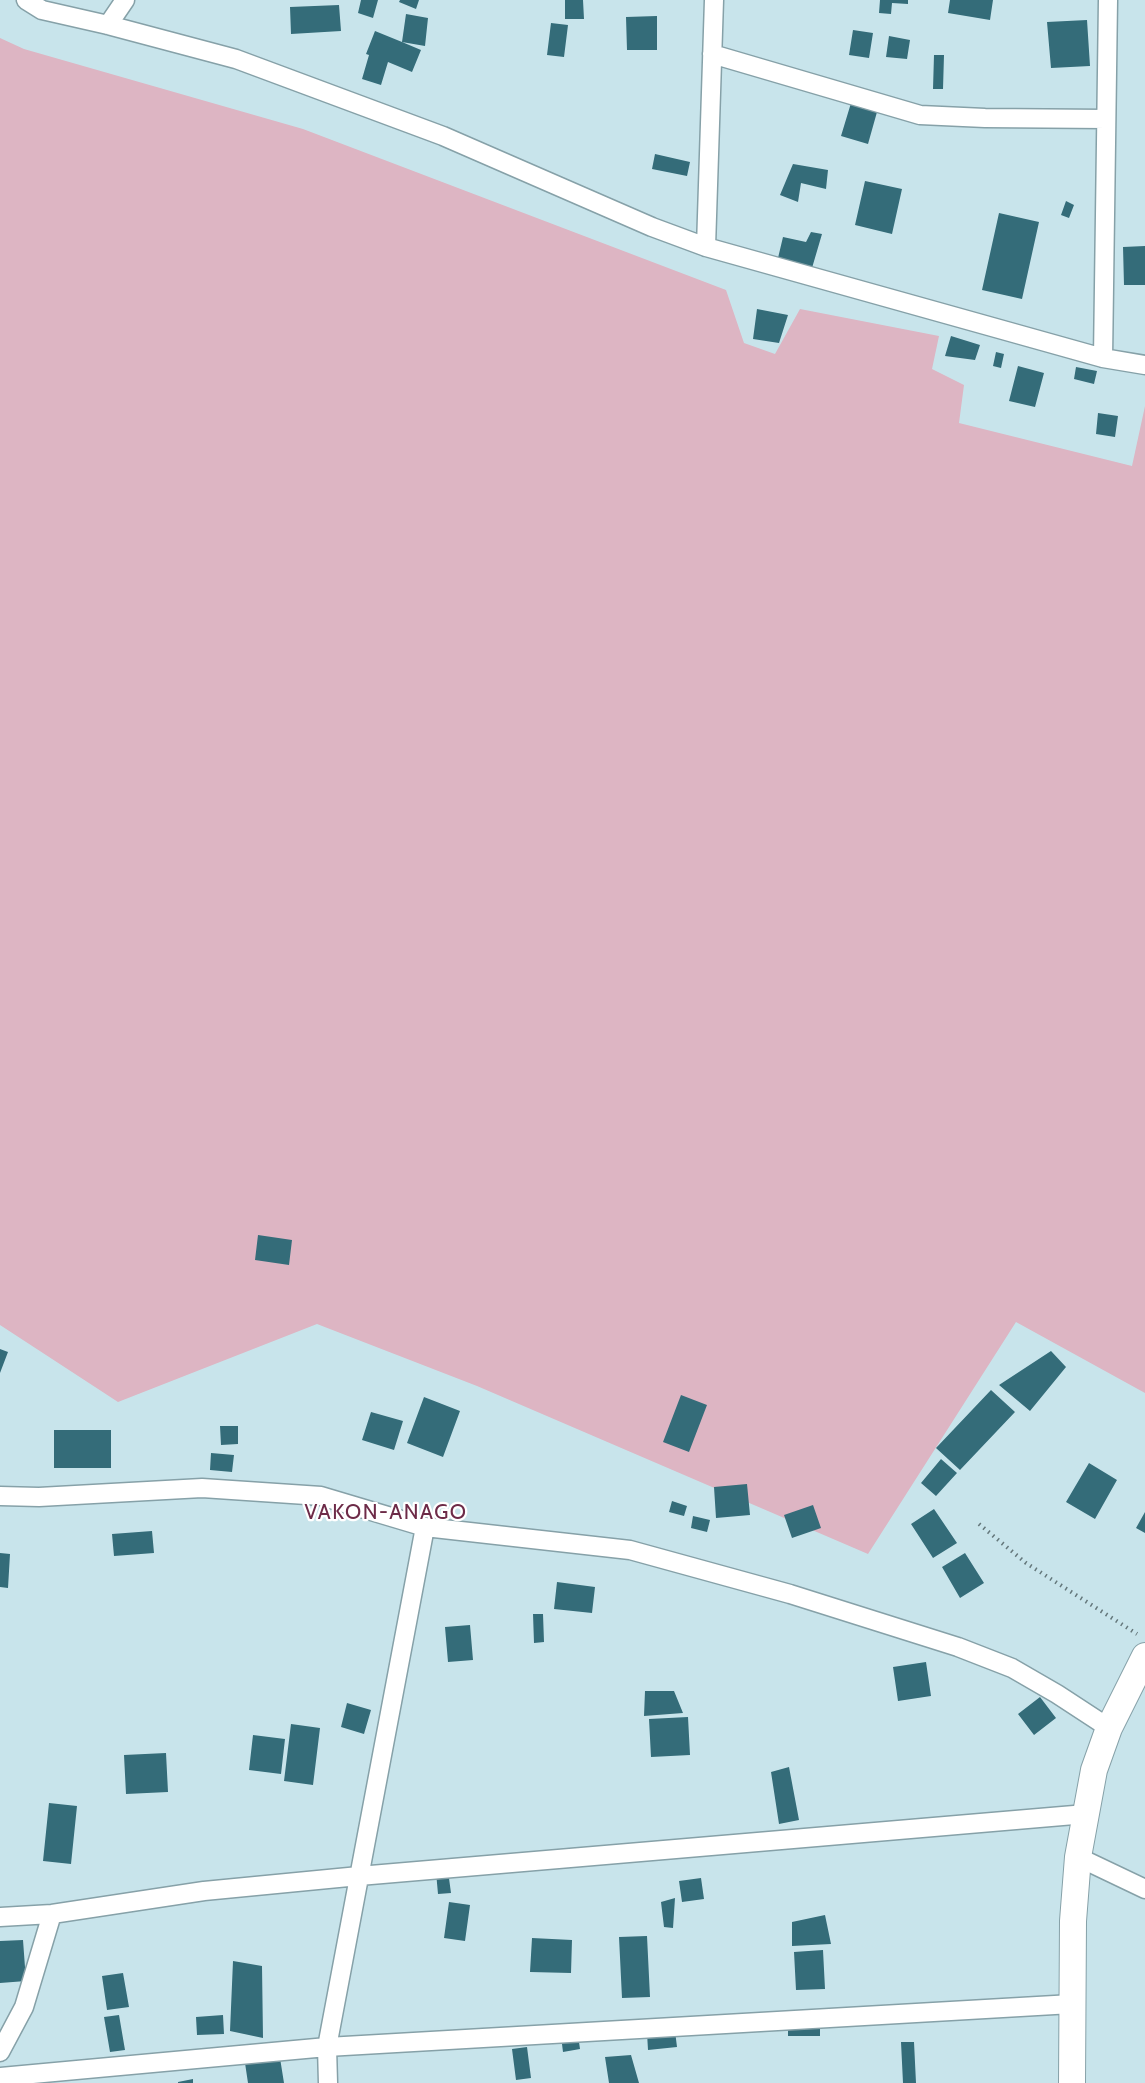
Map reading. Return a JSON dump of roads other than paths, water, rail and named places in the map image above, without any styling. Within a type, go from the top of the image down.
[{"type":"main road","points":[[1072,2083],[1073,1921],[1078,1857],[1094,1770],[1109,1728],[1145,1656]]},
{"type":"street","points":[[26,0],[42,10],[236,59],[443,136],[652,227],[706,247],[1103,358],[1145,365]]},
{"type":"street","points":[[108,25],[125,0]]},
{"type":"street","points":[[706,247],[714,0]]},
{"type":"street","points":[[1103,358],[1108,0]]},
{"type":"street","points":[[712,54],[920,115],[1106,119]]},
{"type":"street","points":[[0,1496],[39,1497],[202,1488],[321,1496],[425,1527],[630,1550],[790,1594],[958,1647],[1012,1668],[1058,1694],[1109,1728]]},
{"type":"street","points":[[328,2083],[327,2048],[425,1527]]},
{"type":"street","points":[[0,1917],[52,1914],[204,1891],[359,1875],[1086,1814]]},
{"type":"street","points":[[1078,1857],[1145,1889]]},
{"type":"street","points":[[0,2052],[24,2007],[52,1914]]},
{"type":"street","points":[[0,2077],[88,2076],[327,2048],[1072,2004]]},
{"type":"district","name":"VAKON-ANAGO","points":[[386,1513]]}]
